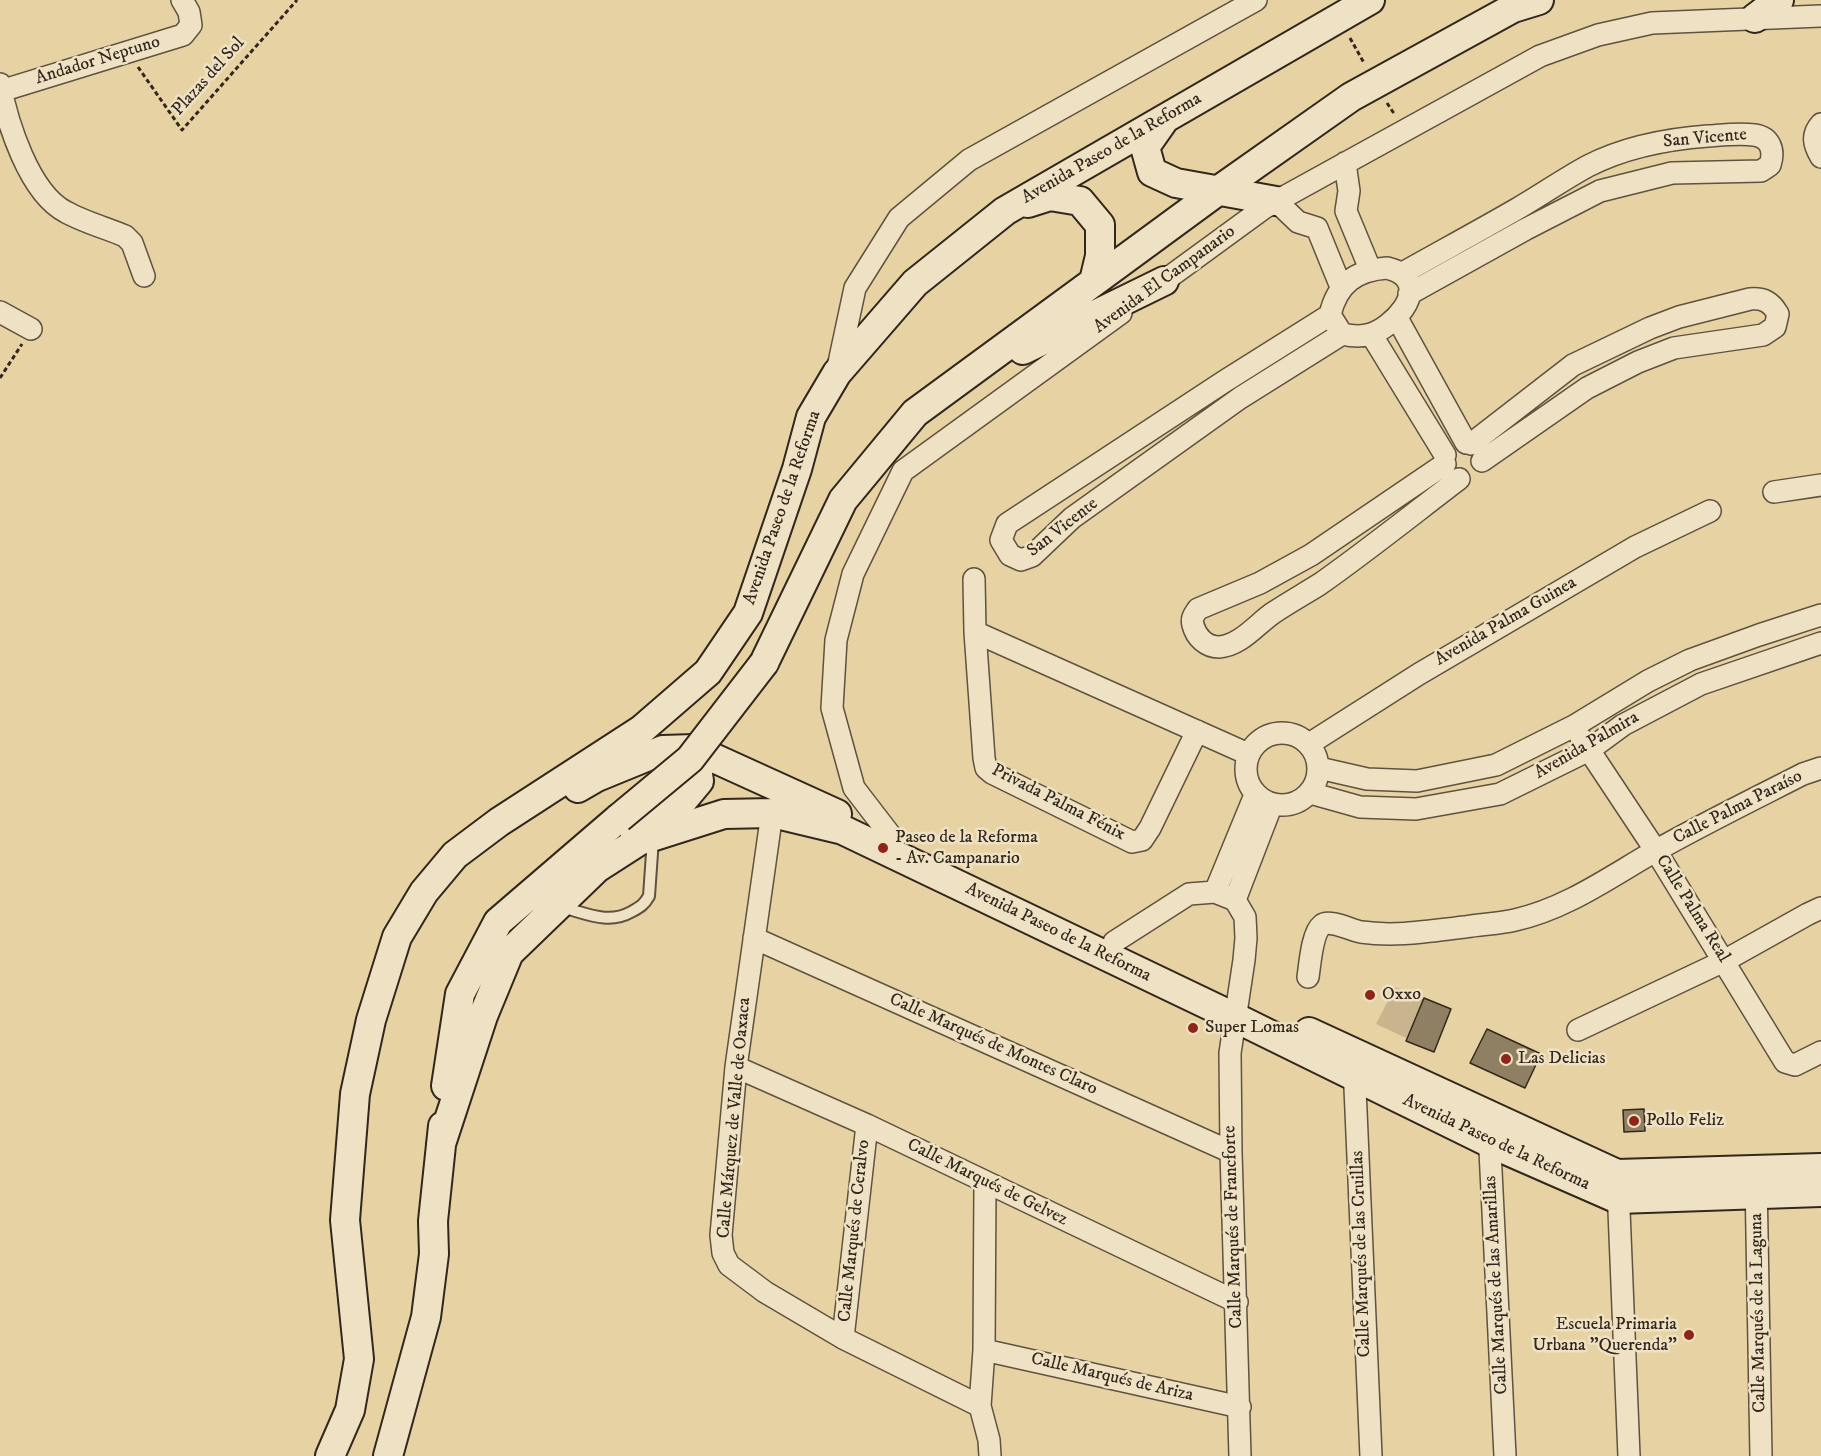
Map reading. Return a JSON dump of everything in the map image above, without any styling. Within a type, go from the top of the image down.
[{"type":"street","name":"Andador Neptuno","points":[[1,88],[183,35],[191,25],[189,12],[182,0]]},
{"type":"street","points":[[837,373],[855,288],[899,218],[969,160],[1256,0]]},
{"type":"street","name":"Avenida Paseo de la Reforma","points":[[330,1456],[350,1410],[359,1359],[345,1220],[355,1094],[371,1020],[397,937],[424,892],[455,855],[499,822],[641,730],[708,672],[748,613],[797,469],[811,417],[837,373],[915,283],[1005,211],[1370,0]]},
{"type":"street","name":"Avenida Paseo de la Reforma","points":[[388,1456],[426,1317],[434,1254],[433,1221],[446,1077],[460,994],[498,922],[690,759],[764,663],[843,500],[915,413],[1219,190],[1351,97],[1513,8],[1539,0]]},
{"type":"street","points":[[1755,18],[1779,0]]},
{"type":"street","name":"Avenida El Campanario","points":[[894,840],[855,788],[832,708],[836,640],[853,574],[903,471],[1276,201],[1540,56],[1598,35],[1652,23],[1821,16]]},
{"type":"street","points":[[1,88],[23,160],[39,188],[64,211],[125,237],[132,243],[144,276]]},
{"type":"street","points":[[1166,117],[1145,147],[1152,172],[1176,183],[1276,201],[1298,222],[1317,228],[1346,211]]},
{"type":"street","points":[[1821,124],[1814,136],[1815,146],[1821,157]]},
{"type":"street","name":"San Vicente","points":[[1401,274],[1590,165],[1638,147],[1683,138],[1745,134],[1761,136],[1771,147],[1770,165],[1761,171],[1672,173],[1600,191],[1526,228],[1409,294]]},
{"type":"street","points":[[1345,163],[1349,191],[1346,211],[1370,269]]},
{"type":"street","points":[[1005,211],[1050,196],[1080,201],[1100,225],[1100,256],[1094,281]]},
{"type":"street","points":[[1517,209],[1526,228]]},
{"type":"street","points":[[1317,228],[1341,287]]},
{"type":"street","points":[[1387,268],[1401,274],[1407,281],[1409,294],[1406,308],[1397,318],[1371,334],[1353,336],[1342,334],[1330,315],[1333,300],[1341,287],[1370,269],[1387,268]]},
{"type":"street","points":[[956,383],[1164,281]]},
{"type":"street","points":[[1450,466],[1311,555],[1260,583],[1198,609],[1193,615],[1192,622],[1196,633],[1204,643],[1219,647],[1230,645],[1271,614],[1319,584],[1450,466],[1450,448],[1457,443],[1473,449],[1638,362],[1674,348],[1763,335],[1775,327],[1778,314],[1772,305],[1761,299],[1750,299],[1679,317],[1650,328],[1573,365],[1473,449]]},
{"type":"street","points":[[0,312],[31,329]]},
{"type":"street","name":"San Vicente","points":[[1330,315],[1007,524],[1001,540],[1010,555],[1021,560],[1032,556],[1072,518],[1240,398],[1342,334]]},
{"type":"street","points":[[1371,334],[1450,466],[1468,479],[1475,476],[1480,469],[1473,449],[1397,318]]},
{"type":"street","points":[[1226,381],[1240,398]]},
{"type":"street","points":[[1774,492],[1821,485]]},
{"type":"street","name":"Avenida Palma Guinea","points":[[1309,744],[1419,674],[1625,553],[1710,511]]},
{"type":"street","name":"Privada Palma Fénix","points":[[974,579],[975,632],[986,768],[992,773],[1132,842],[1142,840],[1197,731]]},
{"type":"street","name":"Avenida Palmira","points":[[1319,768],[1367,779],[1417,781],[1496,765],[1574,726],[1648,681],[1690,660],[1821,615]]},
{"type":"street","points":[[975,632],[1248,754]]},
{"type":"street","name":"Avenida Palmira","points":[[1310,793],[1360,807],[1416,809],[1500,794],[1589,750],[1623,725],[1701,684],[1821,643]]},
{"type":"street","name":"Calle Palma Real","points":[[1574,726],[1656,851],[1785,1062],[1795,1065],[1821,1052]]},
{"type":"street","points":[[1276,733],[1294,735],[1309,744],[1316,755],[1319,768],[1318,777],[1310,793],[1293,804],[1263,799],[1246,776],[1248,754],[1260,740],[1276,733]]},
{"type":"street","name":"Avenida Paseo de la Reforma","points":[[663,750],[694,749],[1114,942],[1237,1009]]},
{"type":"street","points":[[455,855],[597,777],[663,750],[693,758],[699,781],[684,799],[654,818],[597,868]]},
{"type":"street","name":"Calle Palma Paraíso","points":[[1308,977],[1313,944],[1324,923],[1330,922],[1363,932],[1401,934],[1515,920],[1549,910],[1581,896],[1656,851],[1803,774],[1821,768]]},
{"type":"street","points":[[1215,892],[1263,799]]},
{"type":"street","points":[[1235,900],[1263,799]]},
{"type":"street","name":"Avenida Paseo de la Reforma","points":[[441,1144],[483,1016],[509,953],[597,868],[639,841],[724,814],[772,813],[843,830],[1354,1064],[1488,1114],[1618,1186]]},
{"type":"street","name":"Calle Márquez de Valle de Oaxaca","points":[[772,813],[736,1067],[721,1235],[723,1253],[729,1265],[765,1292],[843,1338],[980,1406]]},
{"type":"street","points":[[1114,942],[1189,894],[1215,892],[1235,900],[1245,917],[1246,938],[1237,1009]]},
{"type":"street","points":[[1578,1030],[1724,961],[1821,908]]},
{"type":"street","name":"Calle Marqués de Montes Claro","points":[[754,938],[1231,1152]]},
{"type":"street","name":"Calle Marqués de Francforte","points":[[1237,1009],[1230,1053],[1240,1456]]},
{"type":"street","name":"Avenida Paseo de la Reforma","points":[[1354,1064],[1490,1143],[1618,1186],[1756,1181],[1821,1167]]},
{"type":"street","name":"Calle Marqués de las Cruillas","points":[[1354,1064],[1371,1456]]},
{"type":"street","name":"Calle Marqués de Gelvez","points":[[736,1067],[867,1125],[1237,1302]]},
{"type":"street","name":"Calle Marqués de las Amarillas","points":[[1488,1114],[1505,1456]]},
{"type":"street","name":"Calle Marqués de Ceralvo","points":[[843,1338],[867,1125]]},
{"type":"street","name":"Avenida Paseo de la Reforma","points":[[1756,1181],[1821,1192]]},
{"type":"street","name":"Calle Marqués de la Laguna","points":[[1756,1181],[1761,1456]]},
{"type":"street","points":[[985,1183],[984,1350],[980,1406],[989,1440],[990,1456]]},
{"type":"street","points":[[1618,1186],[1629,1456]]},
{"type":"street","name":"Calle Marqués de Ariza","points":[[984,1350],[1240,1407]]},
{"type":"lane","points":[[558,906],[609,919],[622,917],[645,904],[649,896],[653,836]]},
{"type":"path","name":"Plazas del Sol","points":[[127,51],[182,130],[297,0]]},
{"type":"path","points":[[0,378],[31,329]]},
{"type":"shaded area","points":[[1395,987],[1424,998],[1406,1038],[1376,1024]]},
{"type":"building","points":[[1424,998],[1451,1009],[1434,1052],[1406,1041]]},
{"type":"building","name":"Las Delicias","points":[[1487,1029],[1541,1054],[1525,1088],[1470,1063]]},
{"type":"building","name":"Pollo Feliz","points":[[1644,1109],[1645,1131],[1624,1132],[1623,1110]]},
{"type":"place","name":"Paseo de la Reforma - Av. Campanario","points":[[883,848]]},
{"type":"place","name":"Oxxo","points":[[1370,995]]},
{"type":"place","name":"Super Lomas","points":[[1193,1028]]},
{"type":"place","name":"Las Delicias","points":[[1506,1059]]},
{"type":"place","name":"Pollo Feliz","points":[[1634,1121]]},
{"type":"place","name":"Escuela Primaria Urbana \"Querenda\"","points":[[1689,1335]]}]
